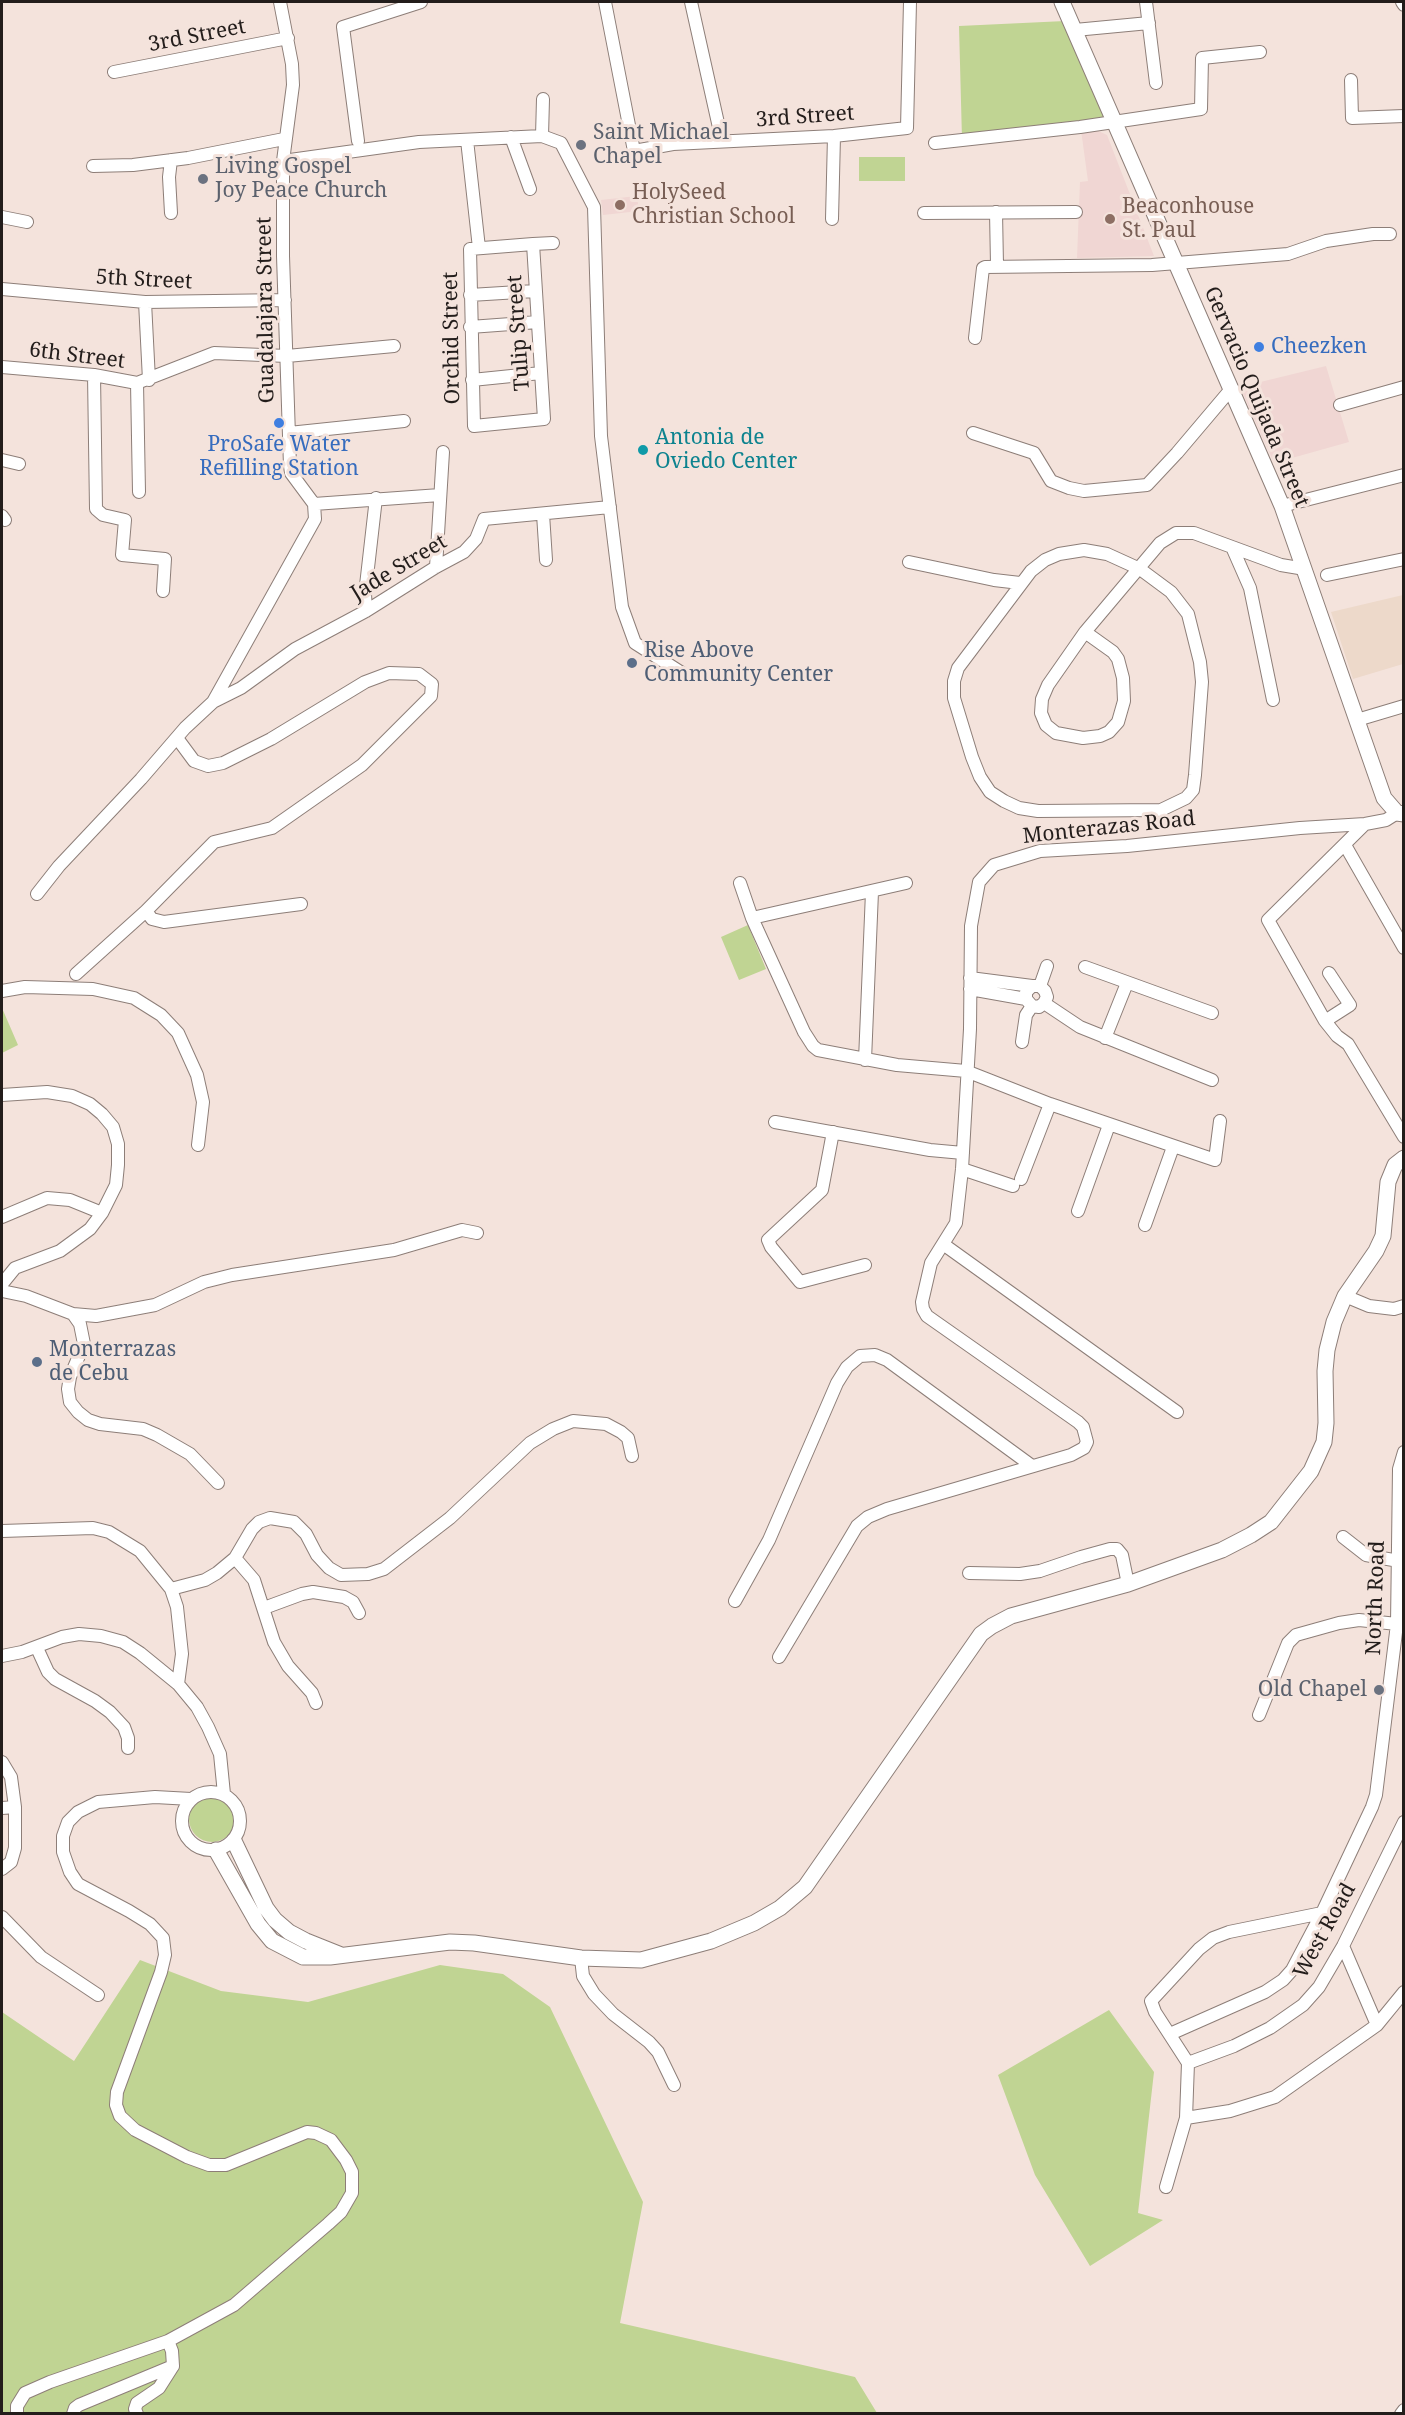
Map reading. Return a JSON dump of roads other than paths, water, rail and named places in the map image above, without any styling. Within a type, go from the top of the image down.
[{"type":"street","name":"Guadalajara Street","points":[[280,2],[288,38],[293,85],[284,139],[283,161],[291,473],[314,504]]},
{"type":"street","points":[[358,141],[343,27],[421,2]]},
{"type":"street","name":"3rd Street","points":[[605,2],[634,151],[673,144],[834,136],[907,128],[910,2]]},
{"type":"street","points":[[691,2],[722,141]]},
{"type":"street","name":"Gervacio Quijada Street","points":[[1062,2],[1282,506],[1384,798],[1400,814]]},
{"type":"street","points":[[1146,2],[1156,83]]},
{"type":"street","points":[[1075,30],[1149,23]]},
{"type":"street","name":"3rd Street","points":[[114,72],[288,38]]},
{"type":"street","points":[[935,143],[1115,122],[1201,109],[1202,58],[1260,52]]},
{"type":"street","points":[[1351,80],[1352,118],[1404,116]]},
{"type":"street","points":[[542,136],[543,99]]},
{"type":"street","points":[[283,161],[419,142],[542,136],[561,143],[594,207],[602,436],[622,607],[635,643],[685,675]]},
{"type":"street","points":[[832,219],[834,136]]},
{"type":"street","points":[[511,137],[530,189]]},
{"type":"street","points":[[93,166],[133,165],[171,160],[284,139]]},
{"type":"street","name":"Orchid Street","points":[[467,140],[474,249],[470,295],[474,426]]},
{"type":"street","points":[[171,160],[169,177],[171,213]]},
{"type":"street","points":[[996,212],[997,265]]},
{"type":"street","points":[[924,213],[1076,212]]},
{"type":"street","points":[[2,217],[27,222]]},
{"type":"street","points":[[975,338],[982,268],[997,265],[1152,265],[1288,254],[1326,241],[1373,234],[1390,234]]},
{"type":"street","points":[[474,249],[553,243]]},
{"type":"street","name":"Tulip Street","points":[[474,426],[544,419],[532,244]]},
{"type":"street","name":"5th Street","points":[[2,289],[145,302],[285,300]]},
{"type":"street","points":[[470,295],[536,291]]},
{"type":"street","points":[[139,492],[145,302]]},
{"type":"street","points":[[470,327],[537,322]]},
{"type":"street","name":"6th Street","points":[[2,367],[143,381],[214,353],[287,356],[394,346]]},
{"type":"street","points":[[472,380],[541,373]]},
{"type":"street","points":[[94,375],[96,509],[103,515],[124,520],[123,555],[165,560],[163,591]]},
{"type":"street","points":[[1340,405],[1404,387]]},
{"type":"street","points":[[972,433],[1034,453],[1051,481],[1069,488],[1084,491],[1147,485],[1232,388]]},
{"type":"street","points":[[289,433],[404,422]]},
{"type":"street","points":[[436,567],[443,452]]},
{"type":"street","points":[[2,460],[19,464]]},
{"type":"street","points":[[1282,506],[1404,475]]},
{"type":"street","points":[[37,894],[59,866],[141,779],[185,728],[213,702],[315,519],[314,504],[440,495]]},
{"type":"street","points":[[366,611],[365,594],[376,498]]},
{"type":"street","name":"Jade Street","points":[[213,702],[241,688],[295,650],[366,611],[464,552],[476,539],[484,519],[610,507]]},
{"type":"street","points":[[543,514],[546,560]]},
{"type":"street","points":[[1085,632],[1113,652],[1118,659],[1123,678],[1124,701],[1118,722],[1109,732],[1083,738],[1056,733],[1046,725],[1041,713],[1042,699],[1085,632],[1161,543],[1176,533],[1194,533],[1289,567],[1305,569]]},
{"type":"street","points":[[1232,547],[1250,588],[1273,700]]},
{"type":"street","points":[[1084,550],[1107,554],[1140,569],[1171,592],[1188,614],[1201,672],[1193,789],[1185,798],[1161,810],[1038,811],[1019,808],[990,792],[980,777],[972,757],[954,698],[954,681],[958,668],[1020,583],[1045,560],[1072,551],[1084,550]]},
{"type":"street","points":[[1328,575],[1404,558]]},
{"type":"street","points":[[909,562],[994,580],[1020,583]]},
{"type":"street","points":[[76,974],[146,911],[214,842],[272,828],[362,765],[431,696],[432,684],[418,674],[389,673],[365,682],[271,738],[223,763],[208,766],[194,761],[177,738]]},
{"type":"street","points":[[1357,720],[1404,706]]},
{"type":"street","name":"Monterazas Road","points":[[1032,1466],[1078,1453],[1087,1442],[1087,1435],[1078,1422],[927,1316],[922,1302],[931,1263],[956,1223],[963,1153],[971,926],[979,882],[993,865],[1040,851],[1127,846],[1300,828],[1365,824],[1386,820],[1400,814]]},
{"type":"street","points":[[1365,824],[1268,920],[1325,1021],[1337,1036],[1348,1044],[1404,1137]]},
{"type":"street","points":[[1345,845],[1404,948]]},
{"type":"street","points":[[740,883],[752,918],[804,1032],[813,1046],[825,1052],[865,1060],[966,1071],[1173,1148],[1215,1160],[1220,1121]]},
{"type":"street","points":[[752,918],[906,883]]},
{"type":"street","points":[[865,1060],[872,892]]},
{"type":"street","points":[[146,911],[152,919],[164,922],[301,904]]},
{"type":"street","points":[[1022,1041],[1029,1003],[1026,992],[1036,986],[1047,966]]},
{"type":"street","points":[[1084,967],[1212,1013]]},
{"type":"street","points":[[1325,1021],[1350,1005],[1329,973]]},
{"type":"street","points":[[1105,1038],[1127,982]]},
{"type":"street","points":[[970,983],[1036,986],[1045,991],[1047,997],[1039,1007],[970,983]]},
{"type":"street","points":[[2,991],[25,987],[93,989],[134,998],[161,1015],[178,1033],[197,1075],[202,1102],[198,1144]]},
{"type":"street","points":[[1044,1003],[1063,1017],[1105,1038],[1212,1080]]},
{"type":"street","points":[[2,1095],[47,1092],[72,1096],[90,1104],[102,1114],[113,1127],[118,1144],[116,1185],[102,1213],[90,1229],[60,1251],[15,1268],[2,1284]]},
{"type":"street","points":[[962,1169],[1017,1183],[1050,1104]]},
{"type":"street","points":[[775,1122],[894,1144],[963,1153]]},
{"type":"street","points":[[1078,1211],[1109,1125]]},
{"type":"street","points":[[834,1132],[822,1190],[768,1240],[771,1248],[800,1282],[865,1265]]},
{"type":"street","points":[[1145,1225],[1173,1148]]},
{"type":"street","points":[[216,1850],[258,1924],[272,1941],[303,1956],[344,1956],[450,1942],[474,1942],[581,1958],[641,1960],[711,1941],[754,1923],[780,1908],[805,1887],[981,1635],[992,1626],[1011,1616],[1128,1584],[1222,1550],[1271,1522],[1311,1471],[1324,1443],[1327,1350],[1334,1322],[1345,1296],[1376,1251],[1383,1236],[1388,1182],[1395,1165],[1404,1158]]},
{"type":"street","points":[[2,1217],[47,1198],[70,1200],[102,1213]]},
{"type":"street","points":[[2,1291],[26,1296],[73,1314],[96,1316],[155,1305],[204,1282],[231,1275],[394,1250],[462,1230],[477,1233]]},
{"type":"street","points":[[944,1244],[1178,1412]]},
{"type":"street","points":[[1345,1296],[1370,1306],[1394,1309],[1404,1306]]},
{"type":"street","points":[[73,1314],[80,1324],[84,1344],[70,1377],[68,1389],[70,1402],[78,1412],[88,1420],[100,1424],[143,1429],[158,1435],[190,1454],[218,1483]]},
{"type":"street","points":[[735,1601],[770,1540],[837,1383],[848,1367],[860,1356],[875,1355],[887,1360],[1032,1466]]},
{"type":"street","points":[[171,1589],[205,1580],[217,1574],[235,1558],[252,1529],[259,1522],[270,1518],[296,1519],[316,1555],[329,1568],[341,1575],[368,1574],[384,1569],[450,1518],[530,1443],[553,1429],[573,1421],[606,1424],[628,1438],[633,1456]]},
{"type":"street","name":"North Road","points":[[1170,2034],[1276,1986],[1292,1970],[1322,1913],[1376,1795],[1397,1624],[1401,1561],[1399,1469],[1404,1452]]},
{"type":"street","points":[[779,1657],[856,1526],[868,1517],[887,1509],[1032,1466]]},
{"type":"street","points":[[2,1531],[93,1528],[109,1532],[140,1551],[171,1589],[177,1607],[182,1654],[178,1684]]},
{"type":"street","points":[[1343,1537],[1366,1556],[1401,1561]]},
{"type":"street","points":[[969,1573],[1020,1574],[1040,1571],[1081,1557],[1117,1549],[1122,1555],[1128,1584]]},
{"type":"street","points":[[235,1558],[254,1580],[274,1642],[288,1666],[312,1694],[316,1703]]},
{"type":"street","points":[[264,1608],[313,1592],[344,1597],[353,1602],[360,1613]]},
{"type":"street","points":[[1259,1715],[1288,1643],[1296,1635],[1359,1620],[1397,1624]]},
{"type":"street","points":[[2,1656],[37,1648],[62,1636],[79,1634],[101,1635],[123,1642],[178,1684],[197,1707],[220,1754],[224,1794]]},
{"type":"street","points":[[37,1648],[48,1672],[55,1679],[95,1701],[124,1726],[128,1748]]},
{"type":"street","points":[[1390,1682],[1404,1682]]},
{"type":"street","points":[[2,1762],[11,1777],[15,1807],[14,1856],[11,1862],[2,1869]]},
{"type":"street","points":[[16,2414],[17,2406],[25,2393],[168,2341],[234,2304],[341,2212],[349,2201],[353,2183],[352,2172],[339,2147],[331,2140],[316,2133],[307,2132],[226,2166],[209,2165],[135,2130],[120,2116],[116,2105],[117,2092],[161,1972],[165,1955],[163,1938],[150,1924],[78,1884],[70,1872],[63,1852],[63,1836],[68,1822],[78,1812],[98,1802],[155,1797],[191,1799],[207,1791],[224,1794],[234,1803],[240,1815],[240,1828],[234,1841],[216,1850],[196,1846],[184,1830],[182,1817],[191,1799]]},
{"type":"street","points":[[2,1809],[15,1807]]},
{"type":"street","name":"West Road","points":[[1188,2063],[1234,2046],[1270,2028],[1303,2005],[1319,1987],[1343,1946],[1404,1822]]},
{"type":"street","points":[[234,1841],[266,1908],[275,1920],[289,1932],[306,1941],[344,1956]]},
{"type":"street","points":[[1166,2187],[1186,2118],[1188,2063],[1155,2012],[1151,2001],[1199,1949],[1213,1938],[1228,1932],[1322,1913]]},
{"type":"street","points":[[2,1917],[41,1957],[98,1995]]},
{"type":"street","points":[[1343,1946],[1377,2025]]},
{"type":"street","points":[[581,1958],[584,1976],[594,1994],[613,2014],[649,2042],[658,2052],[674,2085]]},
{"type":"street","points":[[1186,2118],[1230,2111],[1275,2097],[1377,2025],[1404,1992]]},
{"type":"street","points":[[137,2414],[136,2403],[159,2388],[173,2366],[172,2351],[168,2341]]},
{"type":"street","points":[[74,2414],[75,2408],[79,2405],[173,2366]]},
{"type":"street","points":[[1401,2414],[1404,2410]]},
{"type":"place","name":"Saint Michael Chapel","points":[[581,145]]},
{"type":"place","name":"Living Gospel Joy Peace Church","points":[[203,179]]},
{"type":"place","name":"HolySeed Christian School","points":[[620,205]]},
{"type":"place","name":"Beaconhouse St. Paul","points":[[1110,219]]},
{"type":"place","name":"Cheezken","points":[[1259,347]]},
{"type":"place","name":"ProSafe Water Refilling Station","points":[[279,423]]},
{"type":"place","name":"Antonia de Oviedo Center","points":[[643,450]]},
{"type":"place","name":"Rise Above Community Center","points":[[632,663]]},
{"type":"place","name":"Monterrazas de Cebu","points":[[37,1362]]},
{"type":"place","name":"Old Chapel","points":[[1379,1690]]}]
